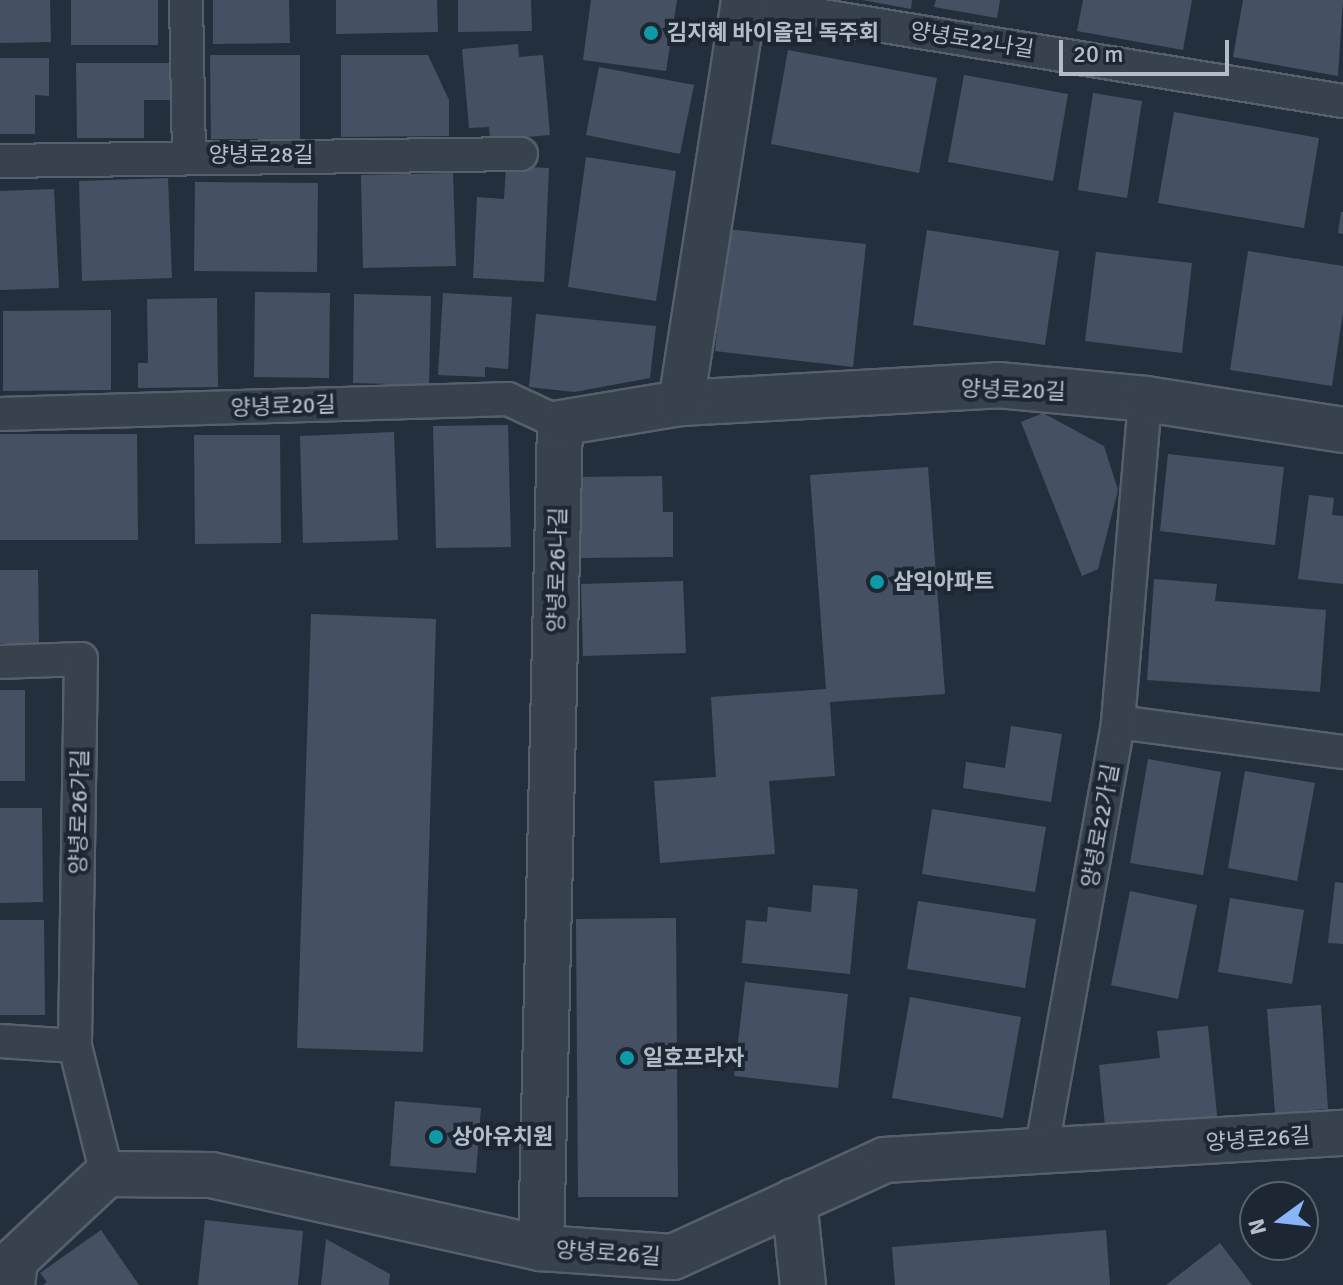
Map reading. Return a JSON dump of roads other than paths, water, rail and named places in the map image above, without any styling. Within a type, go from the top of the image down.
[{"type":"street","points":[[560,423],[681,403],[744,1]]},
{"type":"street","name":"양녕로20길","points":[[681,403],[998,385],[1145,399],[1343,430]]},
{"type":"street","name":"양녕로26나길","points":[[541,1248],[560,423]]},
{"type":"street","name":"양녕로26길","points":[[107,1174],[211,1175],[541,1248],[673,1257],[885,1160],[1343,1133]]},
{"type":"street","points":[[12,1285],[15,1260],[107,1174]]},
{"type":"street","points":[[794,1201],[803,1285]]},
{"type":"lane","points":[[186,0],[189,156]]},
{"type":"lane","name":"양녕로22나길","points":[[744,1],[1343,101]]},
{"type":"lane","name":"양녕로28길","points":[[0,161],[189,156],[521,154]]},
{"type":"lane","name":"양녕로20길","points":[[0,414],[508,399],[560,423]]},
{"type":"lane","name":"양녕로22가길","points":[[1041,1152],[1118,722],[1145,399]]},
{"type":"lane","name":"양녕로26가길","points":[[0,662],[81,659],[75,1046],[107,1174]]},
{"type":"lane","points":[[1118,722],[1343,752]]},
{"type":"lane","points":[[0,1041],[75,1046]]},
{"type":"place","name":"김지혜 바이올린 독주회","points":[[651,33]]},
{"type":"place","name":"삼익아파트","points":[[877,582]]},
{"type":"place","name":"일호프라자","points":[[627,1058]]},
{"type":"place","name":"상아유치원","points":[[436,1137]]}]
